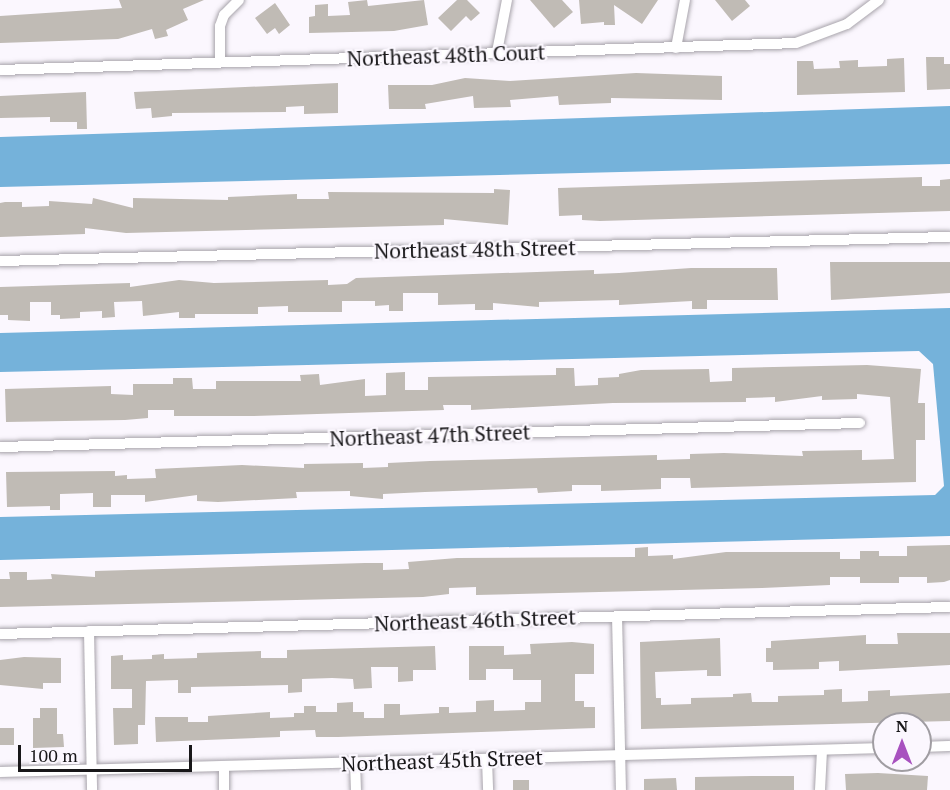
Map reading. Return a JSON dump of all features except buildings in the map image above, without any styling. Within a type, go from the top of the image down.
[{"type":"street","points":[[220,62],[220,26],[224,15],[239,0]]},
{"type":"street","points":[[497,52],[507,0]]},
{"type":"street","points":[[676,48],[685,0]]},
{"type":"street","name":"Northeast 48th Court","points":[[0,70],[497,52],[676,48],[811,40],[848,24],[879,0]]},
{"type":"street","name":"Northeast 48th Street","points":[[0,261],[950,237]]},
{"type":"street","name":"Northeast 47th Street","points":[[0,447],[860,423]]},
{"type":"street","name":"Northeast 46th Street","points":[[0,634],[950,607]]},
{"type":"street","points":[[617,616],[621,790]]},
{"type":"street","points":[[89,631],[92,790]]},
{"type":"street","points":[[932,747],[950,746]]},
{"type":"street","name":"Northeast 45th Street","points":[[0,772],[872,748]]},
{"type":"street","points":[[820,790],[822,750]]},
{"type":"street","points":[[487,759],[488,790]]},
{"type":"street","points":[[355,762],[356,790]]},
{"type":"street","points":[[224,766],[224,790]]},
{"type":"water","points":[[950,106],[950,164],[0,187],[0,137]]},
{"type":"water","points":[[950,308],[950,536],[0,560],[0,517],[935,495],[944,486],[933,364],[919,351],[0,372],[0,333]]}]
